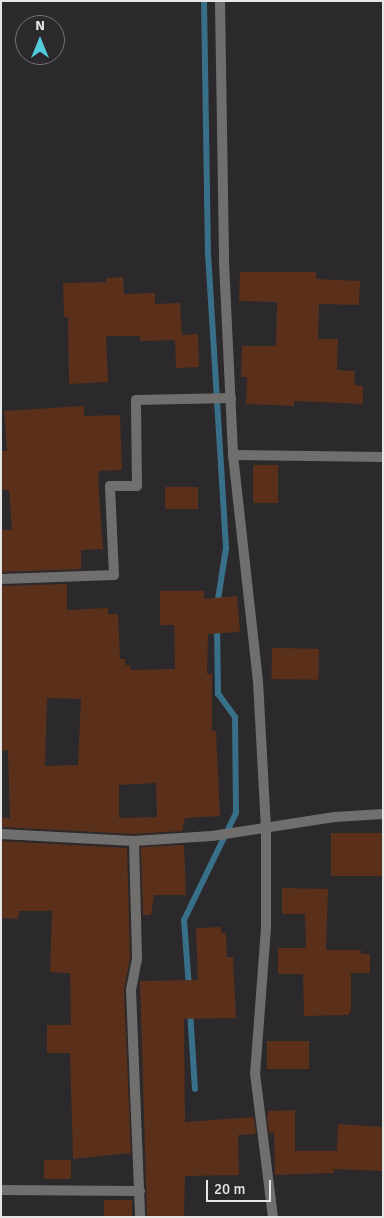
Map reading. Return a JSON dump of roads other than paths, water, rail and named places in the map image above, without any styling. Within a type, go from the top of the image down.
[{"type":"street","points":[[220,1],[224,262],[230,398],[234,455],[258,682],[266,827],[266,928],[255,1073],[273,1217]]},
{"type":"street","points":[[1,579],[114,575],[110,486],[137,486],[136,400],[230,398]]},
{"type":"street","points":[[234,455],[383,457]]},
{"type":"street","points":[[1,834],[134,841],[212,836],[335,817],[383,814]]},
{"type":"street","points":[[134,841],[137,959],[131,990],[140,1217]]},
{"type":"street","points":[[1,1190],[140,1190]]},
{"type":"waterway","points":[[204,1],[208,253],[226,548],[217,606]]},
{"type":"waterway","points":[[189,988],[184,920],[236,813],[235,717],[218,694],[217,626]]},
{"type":"waterway","points":[[190,1010],[195,1089]]}]
